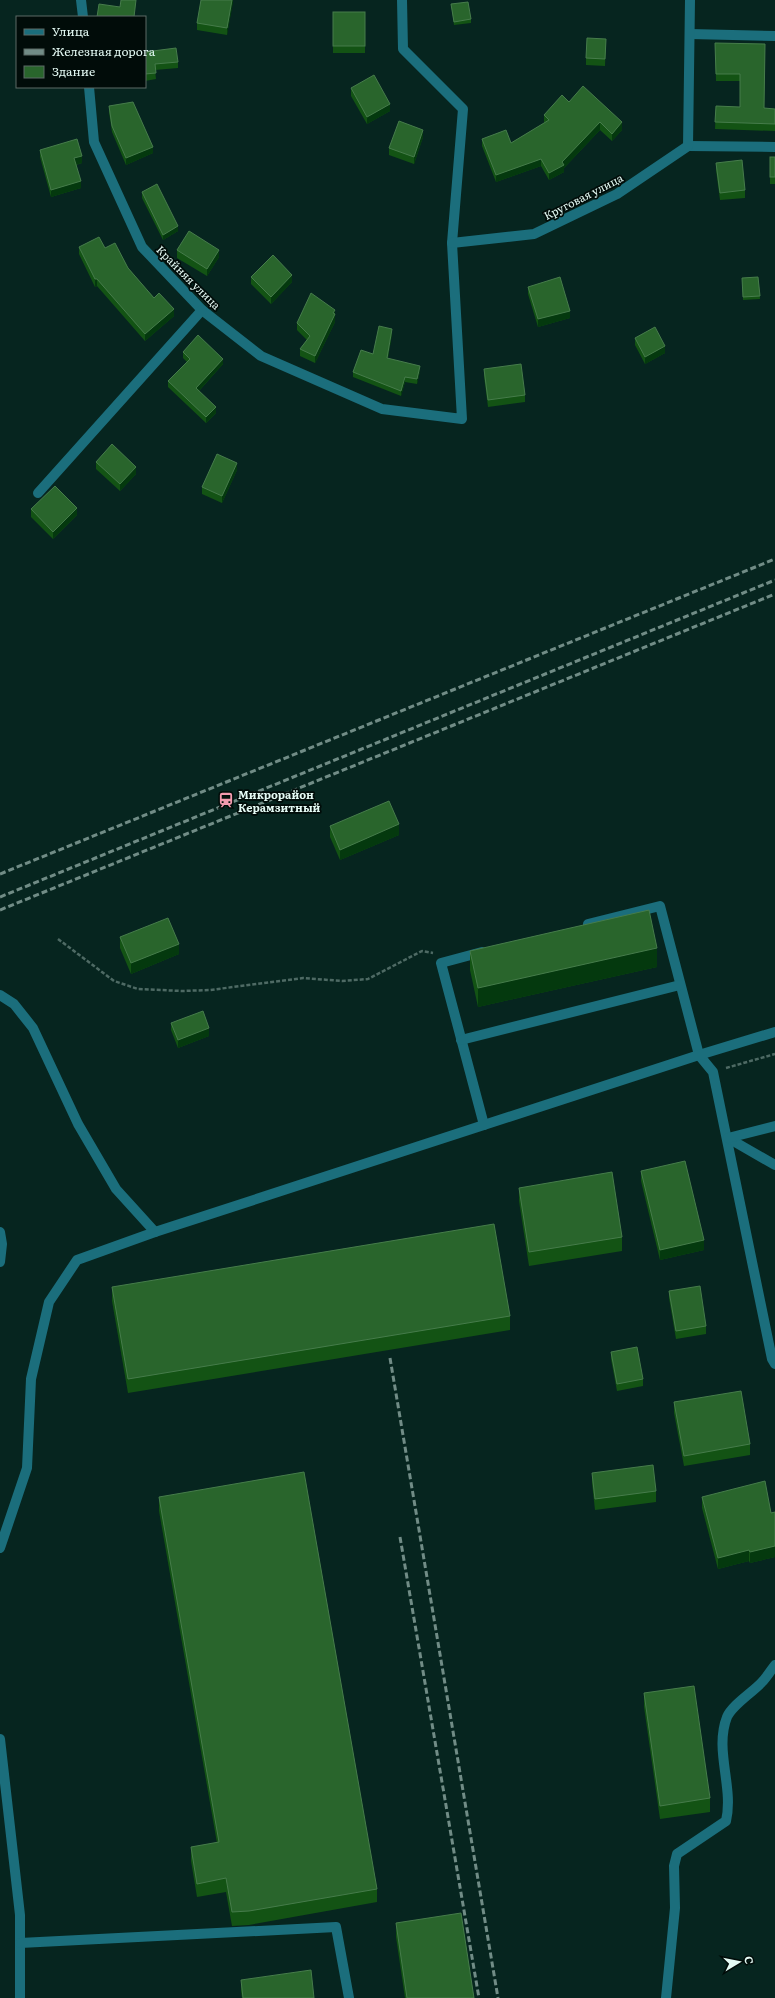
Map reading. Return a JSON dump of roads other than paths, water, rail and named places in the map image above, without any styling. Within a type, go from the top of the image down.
[{"type":"street","points":[[81,0],[83,16]]},
{"type":"street","points":[[402,0],[403,49],[463,109],[452,244]]},
{"type":"street","points":[[690,0],[688,146],[775,147]]},
{"type":"street","points":[[690,34],[775,36]]},
{"type":"street","name":"Крайняя улица","points":[[89,88],[94,142],[142,247],[202,310],[261,356],[382,409],[462,420],[452,244]]},
{"type":"street","name":"Круговая улица","points":[[452,244],[534,234],[617,194],[688,146]]},
{"type":"street","points":[[38,493],[202,310]]},
{"type":"street","points":[[577,927],[660,906],[699,1055],[713,1072],[728,1138],[772,1359],[775,1364]]},
{"type":"street","points":[[484,1125],[441,963],[494,949]]},
{"type":"street","points":[[461,1040],[680,985]]},
{"type":"street","points":[[0,995],[14,1004],[33,1028],[78,1124],[116,1188],[155,1232]]},
{"type":"street","points":[[0,1548],[27,1468],[31,1379],[50,1302],[77,1260],[155,1232],[699,1055],[775,1032]]},
{"type":"street","points":[[728,1138],[775,1126]]},
{"type":"street","points":[[728,1138],[775,1165]]},
{"type":"street","points":[[0,1232],[2,1244],[0,1262]]},
{"type":"street","points":[[666,1998],[675,1908],[674,1866],[677,1854],[726,1821],[728,1804],[723,1741],[728,1716],[762,1682],[775,1665]]},
{"type":"street","points":[[0,1740],[20,1915],[20,1998]]},
{"type":"street","points":[[20,1943],[336,1927],[349,1998]]},
{"type":"railway","points":[[0,874],[775,559]]},
{"type":"railway","points":[[0,897],[775,580]]},
{"type":"railway","points":[[0,910],[775,594]]},
{"type":"railway","points":[[390,1358],[498,1998]]},
{"type":"railway","points":[[400,1537],[479,1998]]},
{"type":"place","name":"Микрорайон Керамзитный","points":[[226,800]]}]
